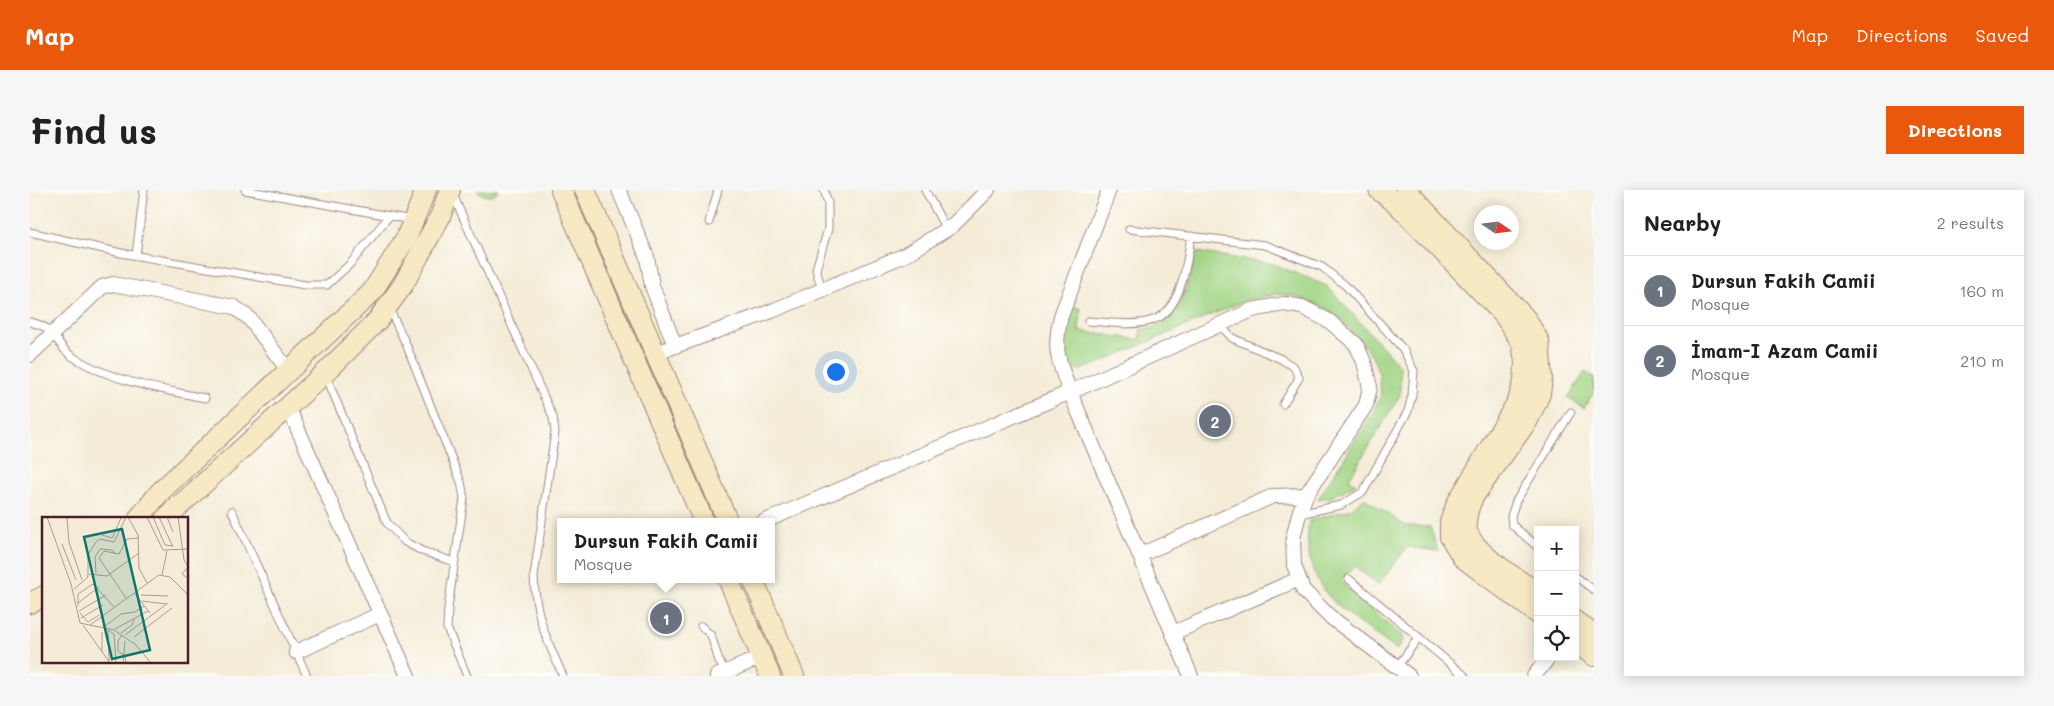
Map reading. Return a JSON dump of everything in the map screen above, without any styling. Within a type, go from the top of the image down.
[{"type":"street","points":[[140,517],[160,492],[372,292],[406,238],[426,190]]},
{"type":"street","points":[[167,517],[325,373],[377,321],[403,285],[440,217],[450,190]]},
{"type":"street","points":[[561,190],[702,518]]},
{"type":"street","points":[[586,190],[726,518]]},
{"type":"street","points":[[619,190],[647,257],[652,286],[676,346]]},
{"type":"street","points":[[656,353],[772,311],[904,255],[946,229],[988,190]]},
{"type":"street","points":[[1109,190],[1061,316],[1056,337],[1058,358],[1070,392],[1191,676]]},
{"type":"street","points":[[1379,190],[1397,204],[1504,315],[1522,343],[1526,362],[1524,381],[1518,401],[1457,503],[1450,522],[1450,537],[1463,558],[1534,611]]},
{"type":"street","points":[[1406,190],[1526,319],[1539,341],[1542,378],[1540,394],[1528,420],[1472,497],[1465,526],[1471,540],[1481,552],[1534,589]]},
{"type":"street","points":[[30,355],[102,286],[113,284],[234,307],[249,318],[288,370]]},
{"type":"street","points":[[772,518],[1070,392],[1252,310],[1284,304],[1302,307],[1329,321],[1356,344],[1364,362],[1370,387],[1366,405],[1306,495],[1298,514],[1293,538],[1294,565],[1304,590],[1329,616],[1409,676]]},
{"type":"street","points":[[288,407],[408,676]]},
{"type":"street","points":[[1140,555],[1273,496],[1306,495]]},
{"type":"street","points":[[1173,633],[1300,579]]},
{"type":"street","points":[[730,583],[770,676]]},
{"type":"street","points":[[755,583],[794,676]]},
{"type":"street","points":[[30,603],[42,597]]},
{"type":"street","points":[[296,652],[380,614]]},
{"type":"street","points":[[1579,624],[1594,636]]},
{"type":"street","points":[[1579,645],[1594,656]]},
{"type":"street","points":[[721,674],[762,657]]},
{"type":"street","points":[[1534,676],[1546,661]]},
{"type":"lane","points":[[136,255],[144,190]]},
{"type":"lane","points":[[245,190],[414,220]]},
{"type":"lane","points":[[450,190],[553,417],[555,432],[534,576],[535,597],[542,628],[563,676]]},
{"type":"lane","points":[[709,222],[718,190]]},
{"type":"lane","points":[[822,290],[816,269],[828,229],[828,203],[824,190]]},
{"type":"lane","points":[[925,190],[946,229]]},
{"type":"lane","points":[[30,232],[136,255],[305,285],[327,285],[351,263],[389,216]]},
{"type":"lane","points":[[1130,229],[1265,245],[1322,267],[1345,285],[1404,349],[1414,371],[1412,395],[1408,411],[1363,492],[1341,505],[1298,514]]},
{"type":"lane","points":[[1088,320],[1139,323],[1155,320],[1169,308],[1180,289],[1186,272],[1191,236]]},
{"type":"lane","points":[[388,305],[406,344],[462,482],[464,498],[454,562],[447,628],[467,676]]},
{"type":"lane","points":[[30,322],[42,325],[54,332],[58,342],[71,356],[92,367],[128,382],[205,398]]},
{"type":"lane","points":[[1220,324],[1232,338],[1281,359],[1294,367],[1299,378],[1283,404]]},
{"type":"lane","points":[[325,373],[387,522],[405,542],[422,551],[454,562]]},
{"type":"lane","points":[[1534,544],[1512,525],[1516,501],[1571,412]]},
{"type":"lane","points":[[232,511],[307,676]]},
{"type":"lane","points":[[1349,579],[1465,676]]},
{"type":"lane","points":[[1579,579],[1594,590]]},
{"type":"lane","points":[[702,626],[711,635],[721,674]]},
{"type":"lane","points":[[1397,667],[1419,637]]},
{"type":"green space","points":[[477,190],[499,190],[488,196]]},
{"type":"green space","points":[[1196,252],[1273,264],[1327,286],[1400,366],[1400,395],[1349,479],[1356,484],[1331,497],[1318,499],[1373,413],[1381,394],[1379,373],[1372,355],[1341,320],[1325,308],[1294,296],[1276,294],[1244,301],[1099,363],[1079,370],[1070,368],[1064,351],[1064,337],[1073,306],[1081,309],[1079,331],[1140,340],[1141,329],[1154,328],[1164,322],[1180,302],[1186,289]]},
{"type":"green space","points":[[1585,372],[1594,377],[1594,392],[1584,408],[1568,398]]},
{"type":"green space","points":[[1364,498],[1406,526],[1430,527],[1438,551],[1407,547],[1378,585],[1355,566],[1340,581],[1404,638],[1397,650],[1345,612],[1331,599],[1320,584],[1312,566],[1308,546],[1309,521],[1351,509]]},
{"type":"place","name":"İmam-I Azam Camii","points":[[1215,421]]},
{"type":"place","name":"Dursun Fakih Camii","points":[[666,618]]}]
